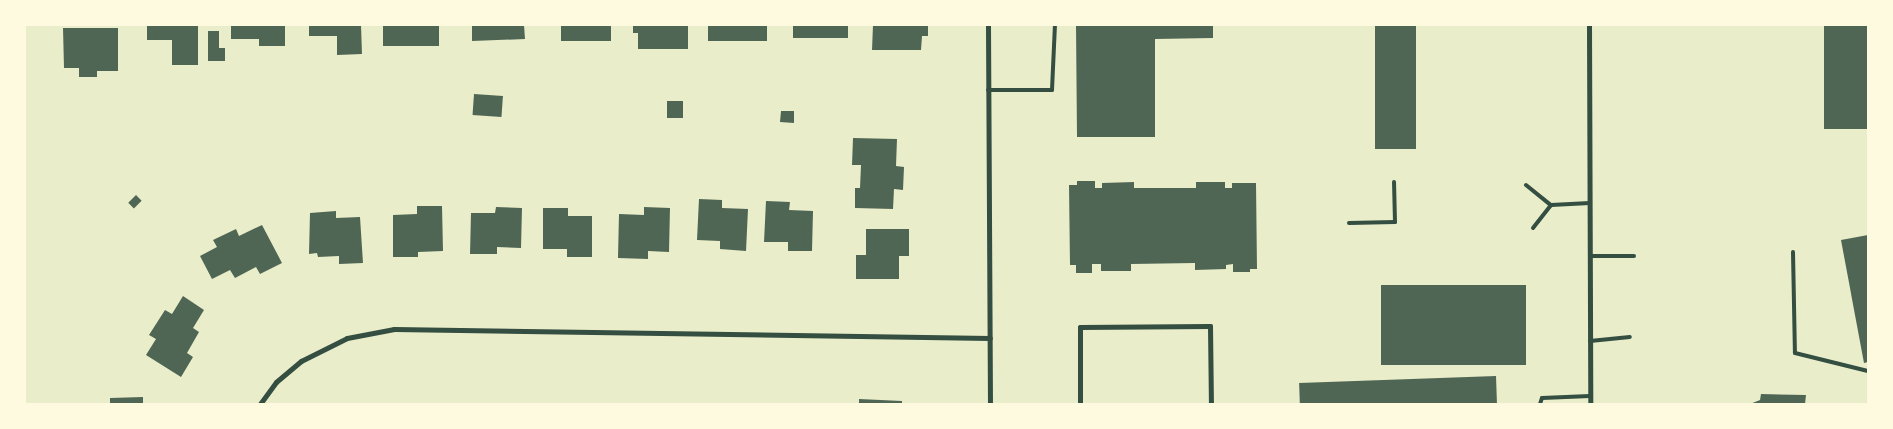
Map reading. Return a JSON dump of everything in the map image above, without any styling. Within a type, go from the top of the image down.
[{"type":"street","points":[[988,25],[990,404]]},
{"type":"street","points":[[1589,25],[1590,404]]},
{"type":"street","points":[[1080,404],[1080,327],[1210,326],[1211,404]]},
{"type":"street","points":[[260,404],[276,382],[301,361],[347,338],[394,329],[990,338]]},
{"type":"lane","points":[[988,90],[1052,90],[1056,25]]},
{"type":"lane","points":[[1349,223],[1395,222],[1394,182]]},
{"type":"lane","points":[[1526,185],[1551,205],[1590,203]]},
{"type":"lane","points":[[1533,228],[1551,205]]},
{"type":"lane","points":[[1793,252],[1795,352],[1868,370]]},
{"type":"lane","points":[[1590,256],[1634,256]]},
{"type":"lane","points":[[1590,341],[1630,337]]},
{"type":"lane","points":[[1540,404],[1542,398],[1590,396]]},
{"type":"building","points":[[147,25],[198,25],[198,65],[172,65],[172,40],[147,40]]},
{"type":"building","points":[[231,25],[285,25],[285,46],[259,46],[259,39],[231,39]]},
{"type":"building","points":[[309,25],[361,25],[362,54],[337,55],[337,36],[309,36]]},
{"type":"building","points":[[383,25],[439,25],[439,46],[383,46]]},
{"type":"building","points":[[472,25],[524,25],[525,39],[472,41]]},
{"type":"building","points":[[561,25],[611,25],[611,41],[561,41]]},
{"type":"building","points":[[633,25],[688,25],[688,49],[638,49],[638,33],[633,33]]},
{"type":"building","points":[[708,25],[767,25],[767,41],[708,41]]},
{"type":"building","points":[[793,25],[848,25],[848,38],[793,38]]},
{"type":"building","points":[[873,25],[928,25],[928,36],[922,36],[921,50],[872,50]]},
{"type":"building","points":[[1076,25],[1213,25],[1213,38],[1155,39],[1155,137],[1077,137]]},
{"type":"building","points":[[1375,25],[1416,25],[1416,149],[1375,149]]},
{"type":"building","points":[[1824,25],[1868,25],[1868,129],[1824,129]]},
{"type":"building","points":[[63,28],[118,28],[118,71],[97,71],[97,77],[79,77],[79,68],[64,68]]},
{"type":"building","points":[[208,31],[219,31],[219,48],[225,48],[225,61],[208,61]]},
{"type":"building","points":[[474,94],[503,96],[501,117],[473,115]]},
{"type":"building","points":[[667,101],[683,101],[683,118],[667,118]]},
{"type":"building","points":[[781,111],[794,111],[794,123],[780,122]]},
{"type":"building","points":[[853,138],[897,139],[896,166],[904,167],[903,190],[894,189],[893,209],[855,208],[855,188],[860,188],[861,165],[852,165]]},
{"type":"building","points":[[1077,181],[1095,181],[1095,188],[1102,188],[1102,183],[1134,182],[1134,188],[1196,188],[1196,182],[1225,182],[1225,188],[1232,188],[1232,183],[1256,183],[1257,269],[1250,269],[1250,272],[1233,272],[1233,264],[1226,265],[1226,269],[1195,270],[1195,263],[1131,264],[1131,271],[1101,271],[1101,264],[1092,264],[1092,273],[1076,273],[1076,265],[1070,265],[1069,185],[1077,185]]},
{"type":"building","points":[[136,195],[142,201],[134,208],[128,203]]},
{"type":"building","points":[[699,199],[722,200],[722,208],[748,209],[746,251],[720,249],[720,241],[697,240]]},
{"type":"building","points":[[766,201],[790,202],[789,210],[813,211],[812,251],[788,251],[788,242],[764,242]]},
{"type":"building","points":[[417,206],[442,206],[443,251],[418,252],[418,257],[393,257],[393,215],[417,214]]},
{"type":"building","points":[[496,207],[522,208],[521,248],[497,247],[497,254],[470,254],[471,213],[495,213]]},
{"type":"building","points":[[644,207],[670,208],[669,252],[648,251],[648,259],[618,258],[619,214],[644,215]]},
{"type":"building","points":[[543,208],[568,208],[568,216],[592,216],[592,257],[567,257],[567,249],[543,249]]},
{"type":"building","points":[[336,211],[336,218],[360,217],[363,263],[339,264],[339,256],[318,257],[317,253],[309,254],[310,213]]},
{"type":"building","points":[[262,225],[282,263],[260,274],[256,267],[235,278],[230,270],[212,279],[200,256],[217,247],[213,240],[236,229],[239,236]]},
{"type":"building","points":[[866,229],[909,229],[909,256],[899,256],[899,279],[856,279],[856,255],[866,255]]},
{"type":"building","points":[[1868,235],[1868,362],[1864,363],[1841,240]]},
{"type":"building","points":[[1381,285],[1526,285],[1526,365],[1381,365]]},
{"type":"building","points":[[183,296],[204,310],[193,328],[199,332],[187,353],[193,357],[181,377],[146,355],[156,339],[149,335],[165,310],[172,314]]},
{"type":"building","points":[[1496,376],[1497,404],[1300,404],[1299,383]]},
{"type":"building","points":[[1761,394],[1806,395],[1805,404],[1750,404],[1760,400]]},
{"type":"building","points":[[143,397],[143,404],[110,404],[110,398]]},
{"type":"building","points":[[859,399],[902,401],[902,404],[859,404]]}]
